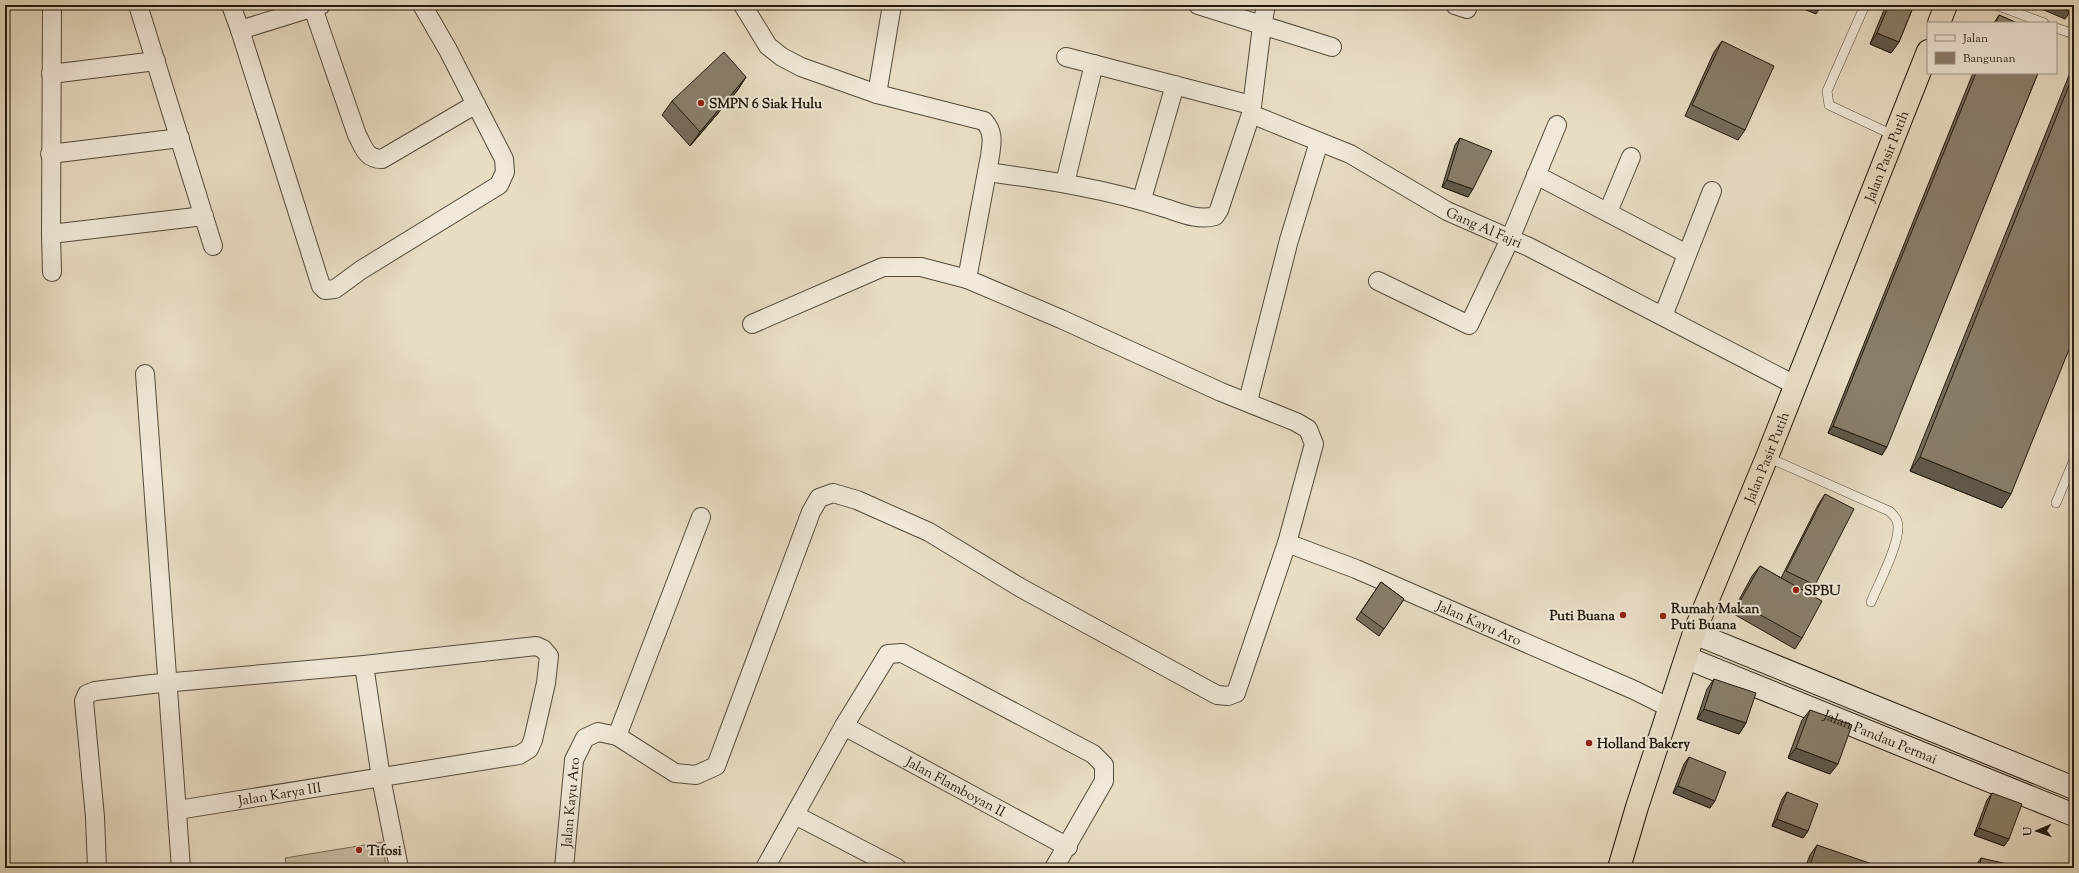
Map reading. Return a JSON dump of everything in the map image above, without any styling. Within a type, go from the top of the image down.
[{"type":"highway","points":[[1939,22],[1946,5]]},
{"type":"highway","name":"Jalan Pasir Putih","points":[[1619,868],[1637,807],[1694,632],[1767,457],[1927,54]]},
{"type":"street","points":[[52,5],[50,154],[52,272]]},
{"type":"street","points":[[138,5],[213,246]]},
{"type":"street","points":[[231,5],[321,286],[325,290],[334,289],[361,270],[500,185],[505,172],[504,159],[422,5]]},
{"type":"street","points":[[743,5],[768,46],[782,57],[801,67],[877,94],[984,121],[992,131],[992,139],[967,279]]},
{"type":"street","points":[[877,94],[892,5]]},
{"type":"street","points":[[1198,5],[1332,47]]},
{"type":"street","points":[[987,172],[1065,183],[1142,200],[1196,218],[1215,216],[1251,110],[1266,5]]},
{"type":"street","points":[[240,30],[317,7],[357,136],[367,154],[374,158],[382,158],[476,104]]},
{"type":"street","name":"Gang Al Fajri","points":[[1066,57],[1175,85],[1251,110],[1319,142],[1350,154],[1447,211],[1510,239],[1663,316],[1795,386]]},
{"type":"street","points":[[51,74],[156,61]]},
{"type":"street","points":[[1065,183],[1094,64]]},
{"type":"street","points":[[1142,200],[1175,85]]},
{"type":"street","points":[[1378,281],[1470,325],[1510,239],[1557,125]]},
{"type":"street","points":[[50,154],[180,138]]},
{"type":"street","points":[[1248,401],[1289,240],[1319,142]]},
{"type":"street","points":[[1608,212],[1631,157]]},
{"type":"street","points":[[1536,175],[1688,254]]},
{"type":"street","points":[[1663,316],[1712,191]]},
{"type":"street","points":[[51,234],[204,216]]},
{"type":"street","points":[[701,516],[617,736],[675,773],[696,775],[716,766],[811,512],[819,498],[833,493],[857,500],[929,532],[1022,588],[1217,695],[1228,696],[1236,693],[1287,542],[1314,444],[1312,435],[1308,429],[1296,422],[1248,401],[1221,392],[1061,319],[967,279],[921,267],[883,267],[752,324]]},
{"type":"street","points":[[146,374],[181,868]]},
{"type":"street","name":"Jalan Kayu Aro","points":[[1287,542],[1356,569],[1634,690],[1670,708]]},
{"type":"street","name":"Jalan Pandau Permai","points":[[1694,632],[2074,788]]},
{"type":"street","name":"Jalan Karya III","points":[[178,810],[519,755],[526,751],[533,740],[546,683],[549,656],[543,648],[536,646],[364,665]]},
{"type":"street","points":[[765,868],[844,726],[888,654],[902,653],[1093,754],[1104,765],[1104,781],[1068,847],[1054,868]]},
{"type":"street","name":"Jalan Pandau Permai","points":[[1686,658],[2074,815]]},
{"type":"street","points":[[97,868],[95,818],[84,701],[87,694],[95,691],[169,683],[364,665],[381,778],[399,868]]},
{"type":"street","name":"Jalan Flamboyan II","points":[[844,726],[1068,847]]},
{"type":"street","name":"Jalan Kayu Aro","points":[[564,868],[574,760],[585,738],[598,732],[617,736]]},
{"type":"street","points":[[795,815],[897,868]]},
{"type":"lane","points":[[1865,5],[1827,91],[1827,98],[1829,105],[1894,136]]},
{"type":"lane","points":[[1996,5],[2041,22]]},
{"type":"lane","points":[[2057,28],[2074,34]]},
{"type":"lane","points":[[1767,457],[1889,511],[1895,516],[1899,525],[1897,538],[1871,602]]},
{"type":"lane","points":[[2056,503],[2074,460]]},
{"type":"shaded area","name":"Tifosi","points":[[383,842],[386,868],[287,868],[285,858]]},
{"type":"building","points":[[1889,5],[1914,5],[1899,42],[1877,33]]},
{"type":"building","points":[[2054,5],[2073,5],[2070,12]]},
{"type":"building","points":[[1999,15],[2015,22],[1996,22]]},
{"type":"building","points":[[1722,41],[1774,66],[1745,130],[1692,105]]},
{"type":"building","name":"SMPN 6 Siak Hulu","points":[[724,52],[746,77],[700,132],[672,101]]},
{"type":"building","points":[[2074,73],[2074,337],[2011,494],[1920,457]]},
{"type":"building","points":[[1976,74],[2038,74],[1887,447],[1833,426]]},
{"type":"building","points":[[1460,138],[1492,151],[1473,189],[1447,180]]},
{"type":"building","points":[[1825,494],[1854,509],[1815,585],[1786,571]]},
{"type":"building","points":[[1760,566],[1822,601],[1802,638],[1739,603]]},
{"type":"building","points":[[1381,582],[1404,599],[1384,629],[1361,612]]},
{"type":"building","points":[[1714,679],[1756,693],[1746,723],[1704,709]]},
{"type":"building","points":[[1810,710],[1852,725],[1838,764],[1796,748]]},
{"type":"building","points":[[1689,757],[1726,772],[1715,801],[1678,786]]},
{"type":"building","points":[[1787,792],[1818,804],[1808,831],[1777,819]]},
{"type":"building","points":[[1992,793],[2022,804],[2009,839],[1979,828]]},
{"type":"building","points":[[1817,845],[1872,864],[1871,868],[1809,868]]},
{"type":"building","points":[[1981,858],[2007,864],[2006,868],[1979,868]]},
{"type":"building","points":[[1891,863],[1902,868],[1889,868]]},
{"type":"place","name":"SMPN 6 Siak Hulu","points":[[701,103]]},
{"type":"place","name":"SPBU","points":[[1796,590]]},
{"type":"place","name":"Puti Buana","points":[[1623,615]]},
{"type":"place","name":"Rumah Makan Puti Buana","points":[[1663,616]]},
{"type":"place","name":"Holland Bakery","points":[[1589,743]]},
{"type":"place","name":"Tifosi","points":[[359,850]]}]
